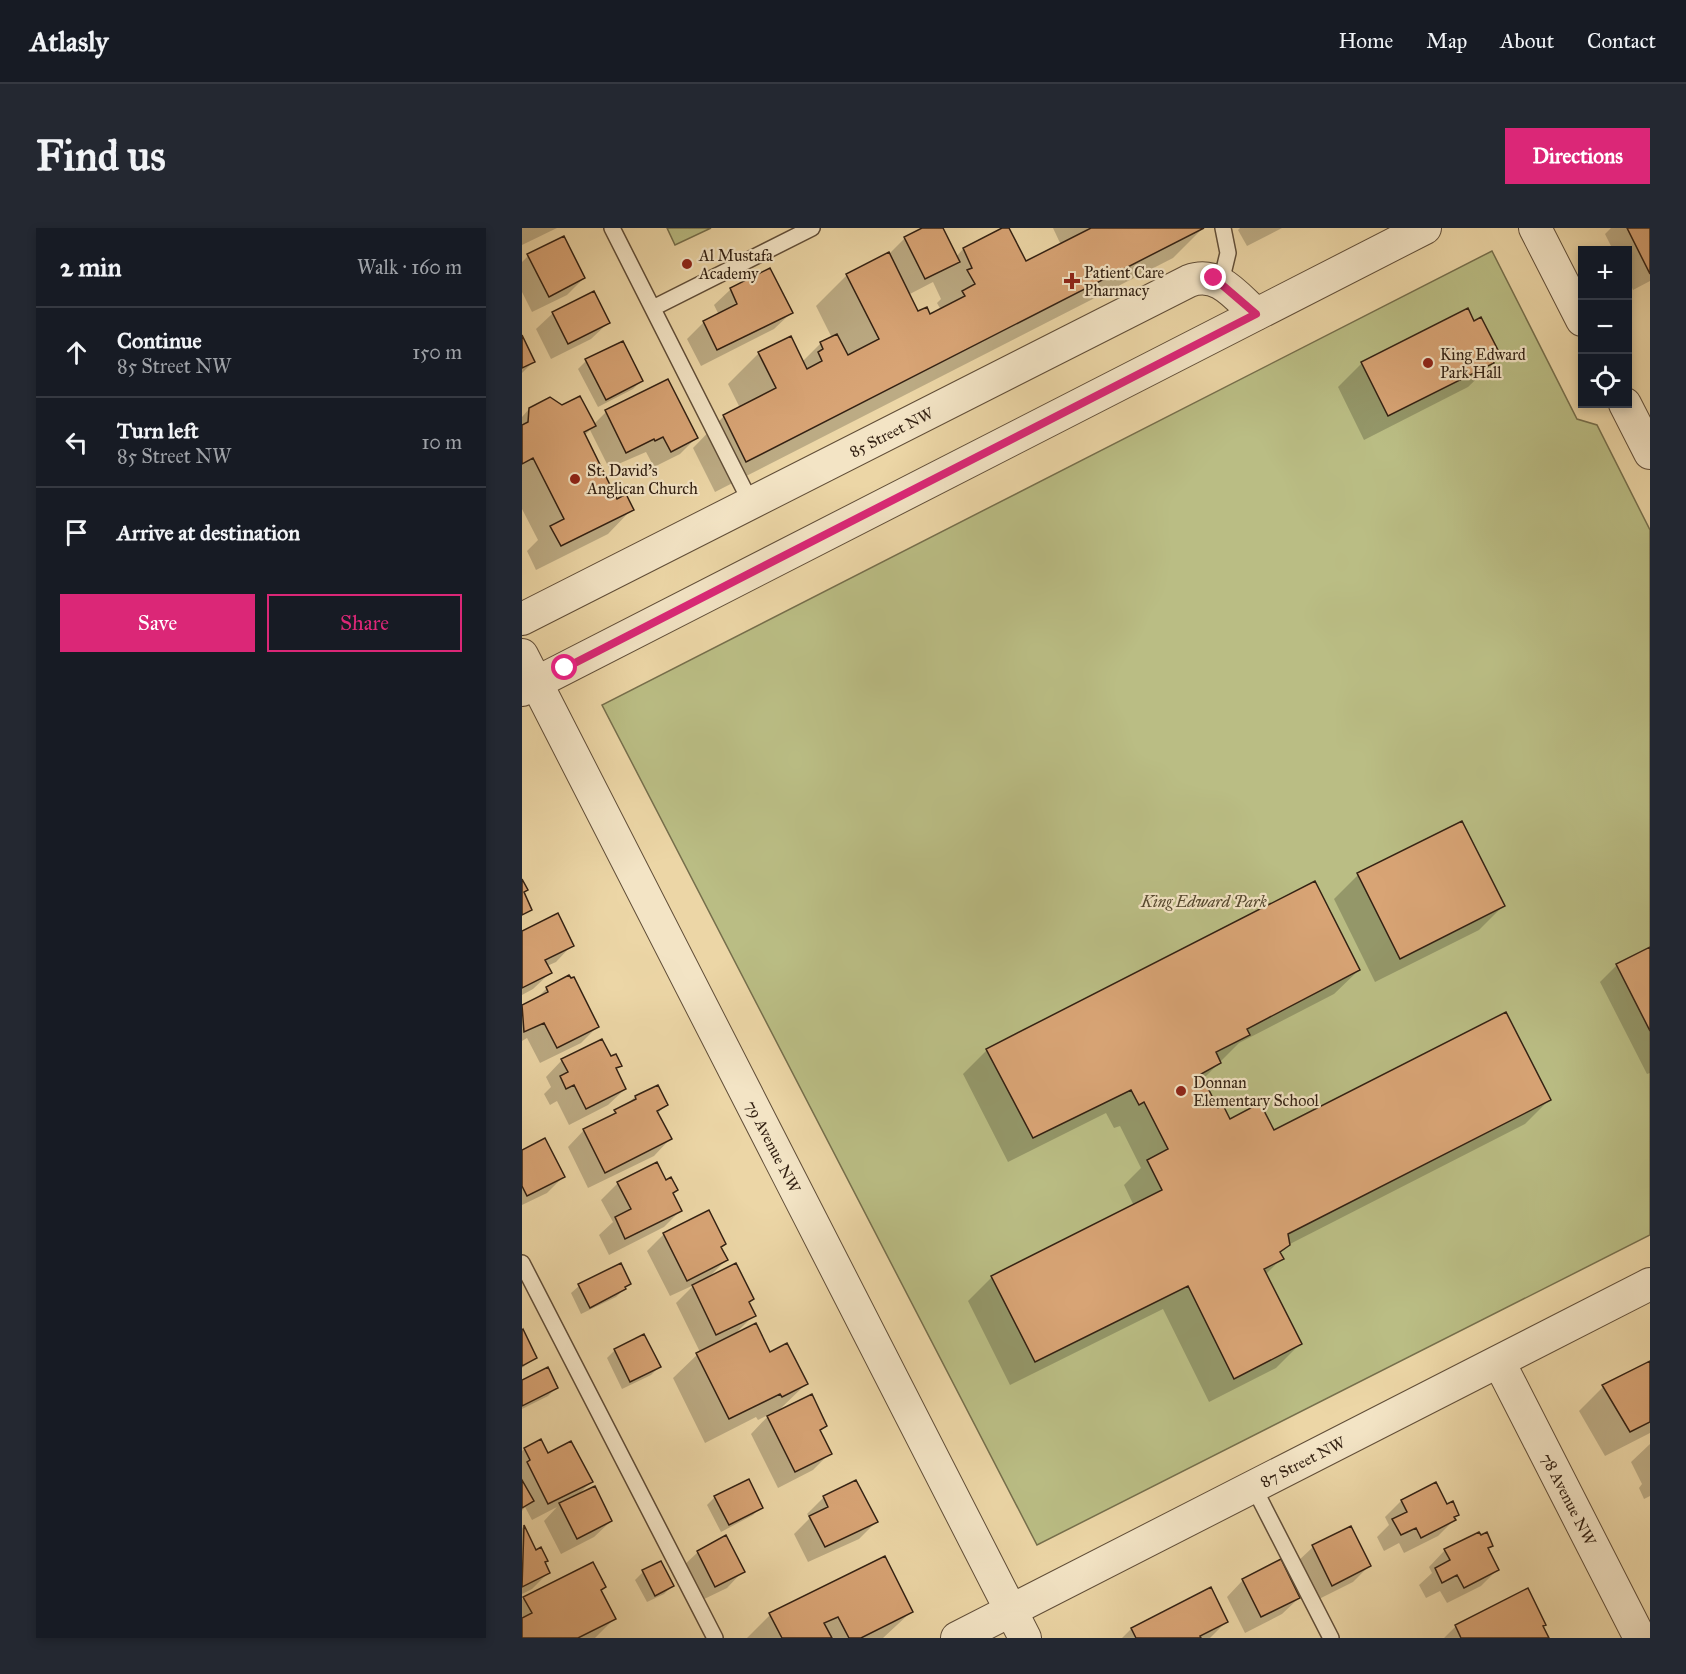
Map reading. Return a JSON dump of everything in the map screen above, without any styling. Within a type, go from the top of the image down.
[{"type":"street","points":[[529,687],[1425,228]]},
{"type":"street","points":[[1535,228],[1578,312]]},
{"type":"street","name":"85 Street NW","points":[[522,619],[1189,281],[1206,276],[1221,282]]},
{"type":"street","points":[[1221,282],[1256,314]]},
{"type":"street","points":[[1627,408],[1650,453]]},
{"type":"street","name":"79 Avenue NW","points":[[522,656],[529,687],[1025,1638]]},
{"type":"street","name":"87 Street NW","points":[[957,1638],[1650,1284]]},
{"type":"street","name":"78 Avenue NW","points":[[1499,1362],[1640,1638]]},
{"type":"lane","points":[[612,228],[751,503]]},
{"type":"lane","points":[[653,308],[812,228]]},
{"type":"lane","points":[[1221,282],[1228,253],[1223,228]]},
{"type":"lane","points":[[522,1263],[715,1638]]},
{"type":"lane","points":[[1253,1486],[1331,1638]]},
{"type":"green space","points":[[667,228],[711,228],[675,245]]},
{"type":"green space","name":"King Edward Park","points":[[1492,251],[1577,419],[1597,425],[1650,530],[1650,1235],[1037,1545],[602,705]]},
{"type":"building","points":[[922,228],[943,228],[960,262],[925,279],[904,237]]},
{"type":"building","points":[[1002,228],[1009,228],[1026,261],[1091,228],[1204,228],[746,462],[723,415],[776,388],[758,352],[791,336],[807,369],[822,361],[818,352],[823,349],[820,342],[837,334],[848,355],[879,339],[846,274],[889,252],[918,311],[927,307],[930,314],[965,296],[962,291],[975,284],[967,270],[972,268],[963,248]]},
{"type":"building","points":[[1627,228],[1650,228],[1650,274]]},
{"type":"building","points":[[564,236],[585,278],[549,297],[527,254]]},
{"type":"building","points":[[770,268],[793,313],[717,350],[703,321],[737,304],[730,288]]},
{"type":"building","points":[[594,291],[610,323],[568,344],[552,312]]},
{"type":"building","name":"King Edward Park Hall","points":[[1468,308],[1474,321],[1481,317],[1499,352],[1491,356],[1494,363],[1388,416],[1361,362]]},
{"type":"building","points":[[522,335],[535,362],[522,368]]},
{"type":"building","points":[[623,341],[643,381],[606,400],[585,359]]},
{"type":"building","points":[[668,379],[698,438],[671,452],[663,437],[626,453],[605,410]]},
{"type":"building","name":"St. David's Anglican Church","points":[[580,396],[596,426],[584,432],[617,499],[626,494],[634,510],[561,546],[550,526],[564,519],[533,458],[522,464],[522,425],[528,422],[529,408],[550,397],[562,405]]},
{"type":"building","points":[[1462,821],[1505,906],[1400,959],[1357,873]]},
{"type":"building","points":[[522,879],[528,890],[524,892],[532,910],[522,915]]},
{"type":"building","points":[[1315,881],[1360,970],[1247,1029],[1250,1035],[1216,1052],[1221,1063],[1201,1074],[1218,1108],[1223,1105],[1230,1119],[1260,1103],[1274,1130],[1506,1012],[1551,1100],[1288,1234],[1290,1245],[1280,1252],[1284,1259],[1264,1269],[1302,1344],[1234,1379],[1188,1286],[1035,1362],[991,1276],[1162,1190],[1147,1160],[1168,1149],[1144,1102],[1139,1105],[1131,1090],[1033,1138],[986,1049]]},
{"type":"building","points":[[558,913],[574,946],[545,960],[552,973],[522,988],[522,931]]},
{"type":"building","points":[[1650,947],[1650,1031],[1616,964]]},
{"type":"building","points":[[569,975],[571,978],[574,977],[599,1027],[557,1048],[544,1023],[524,1032],[522,1005],[548,992],[546,987]]},
{"type":"building","points":[[602,1039],[611,1056],[616,1054],[622,1066],[616,1068],[626,1089],[586,1109],[574,1085],[566,1089],[560,1076],[568,1072],[561,1059]]},
{"type":"building","points":[[658,1085],[668,1105],[657,1111],[672,1139],[605,1173],[583,1129],[616,1113],[614,1110],[636,1099],[635,1096]]},
{"type":"building","points":[[545,1138],[565,1177],[527,1196],[522,1186],[522,1150]]},
{"type":"building","points":[[657,1162],[666,1180],[671,1177],[678,1190],[673,1193],[682,1211],[625,1239],[615,1217],[631,1209],[617,1182]]},
{"type":"building","points":[[709,1210],[726,1244],[721,1247],[728,1260],[687,1281],[663,1233]]},
{"type":"building","points":[[621,1263],[631,1284],[590,1308],[578,1284]]},
{"type":"building","points":[[736,1263],[754,1299],[749,1302],[756,1316],[716,1335],[692,1285]]},
{"type":"building","points":[[756,1323],[770,1352],[787,1343],[808,1384],[782,1397],[780,1394],[729,1419],[696,1353]]},
{"type":"building","points":[[522,1330],[537,1358],[522,1366]]},
{"type":"building","points":[[644,1334],[661,1367],[630,1382],[614,1349]]},
{"type":"building","points":[[1650,1361],[1650,1422],[1630,1432],[1602,1385]]},
{"type":"building","points":[[548,1367],[558,1388],[522,1406],[522,1380]]},
{"type":"building","points":[[812,1394],[827,1426],[820,1430],[832,1454],[795,1472],[767,1416]]},
{"type":"building","points":[[541,1439],[548,1453],[571,1441],[593,1482],[548,1504],[527,1462],[530,1460],[524,1448]]},
{"type":"building","points":[[749,1479],[763,1508],[729,1525],[714,1496]]},
{"type":"building","points":[[522,1480],[534,1501],[522,1508]]},
{"type":"building","points":[[856,1480],[878,1522],[825,1547],[809,1516],[828,1507],[823,1496]]},
{"type":"building","points":[[1436,1482],[1447,1504],[1453,1501],[1459,1515],[1454,1517],[1456,1520],[1421,1538],[1416,1528],[1401,1535],[1392,1519],[1407,1512],[1401,1500]]},
{"type":"building","points":[[595,1486],[612,1521],[577,1539],[559,1503]]},
{"type":"building","points":[[524,1525],[536,1550],[541,1547],[548,1561],[545,1562],[550,1573],[522,1587]]},
{"type":"building","points":[[1351,1526],[1371,1566],[1332,1586],[1312,1545]]},
{"type":"building","points":[[1479,1532],[1481,1535],[1487,1532],[1493,1546],[1488,1548],[1499,1570],[1464,1588],[1457,1575],[1442,1583],[1435,1568],[1450,1560],[1444,1549]]},
{"type":"building","points":[[726,1535],[745,1572],[715,1587],[697,1551]]},
{"type":"building","points":[[885,1556],[913,1612],[861,1638],[849,1638],[838,1617],[824,1623],[832,1638],[782,1638],[769,1613]]},
{"type":"building","points":[[1281,1559],[1300,1598],[1261,1617],[1242,1579]]},
{"type":"building","points":[[661,1561],[674,1586],[655,1596],[642,1570]]},
{"type":"building","points":[[593,1562],[606,1587],[601,1590],[616,1619],[578,1638],[522,1638],[522,1618],[532,1613],[523,1597]]},
{"type":"building","points":[[1211,1587],[1228,1622],[1200,1636],[1201,1638],[1136,1638],[1131,1628]]},
{"type":"building","points":[[1528,1588],[1546,1625],[1543,1626],[1549,1638],[1461,1638],[1455,1625]]},
{"type":"place","name":"Al Mustafa Academy","points":[[687,264]]},
{"type":"place","name":"Patient Care Pharmacy","points":[[1072,281]]},
{"type":"place","name":"King Edward Park Hall","points":[[1428,363]]},
{"type":"place","name":"St. David's Anglican Church","points":[[575,479]]},
{"type":"place","name":"Donnan Elementary School","points":[[1181,1091]]},
{"type":"route","points":[[565,668],[1256,314],[1214,278]]}]
